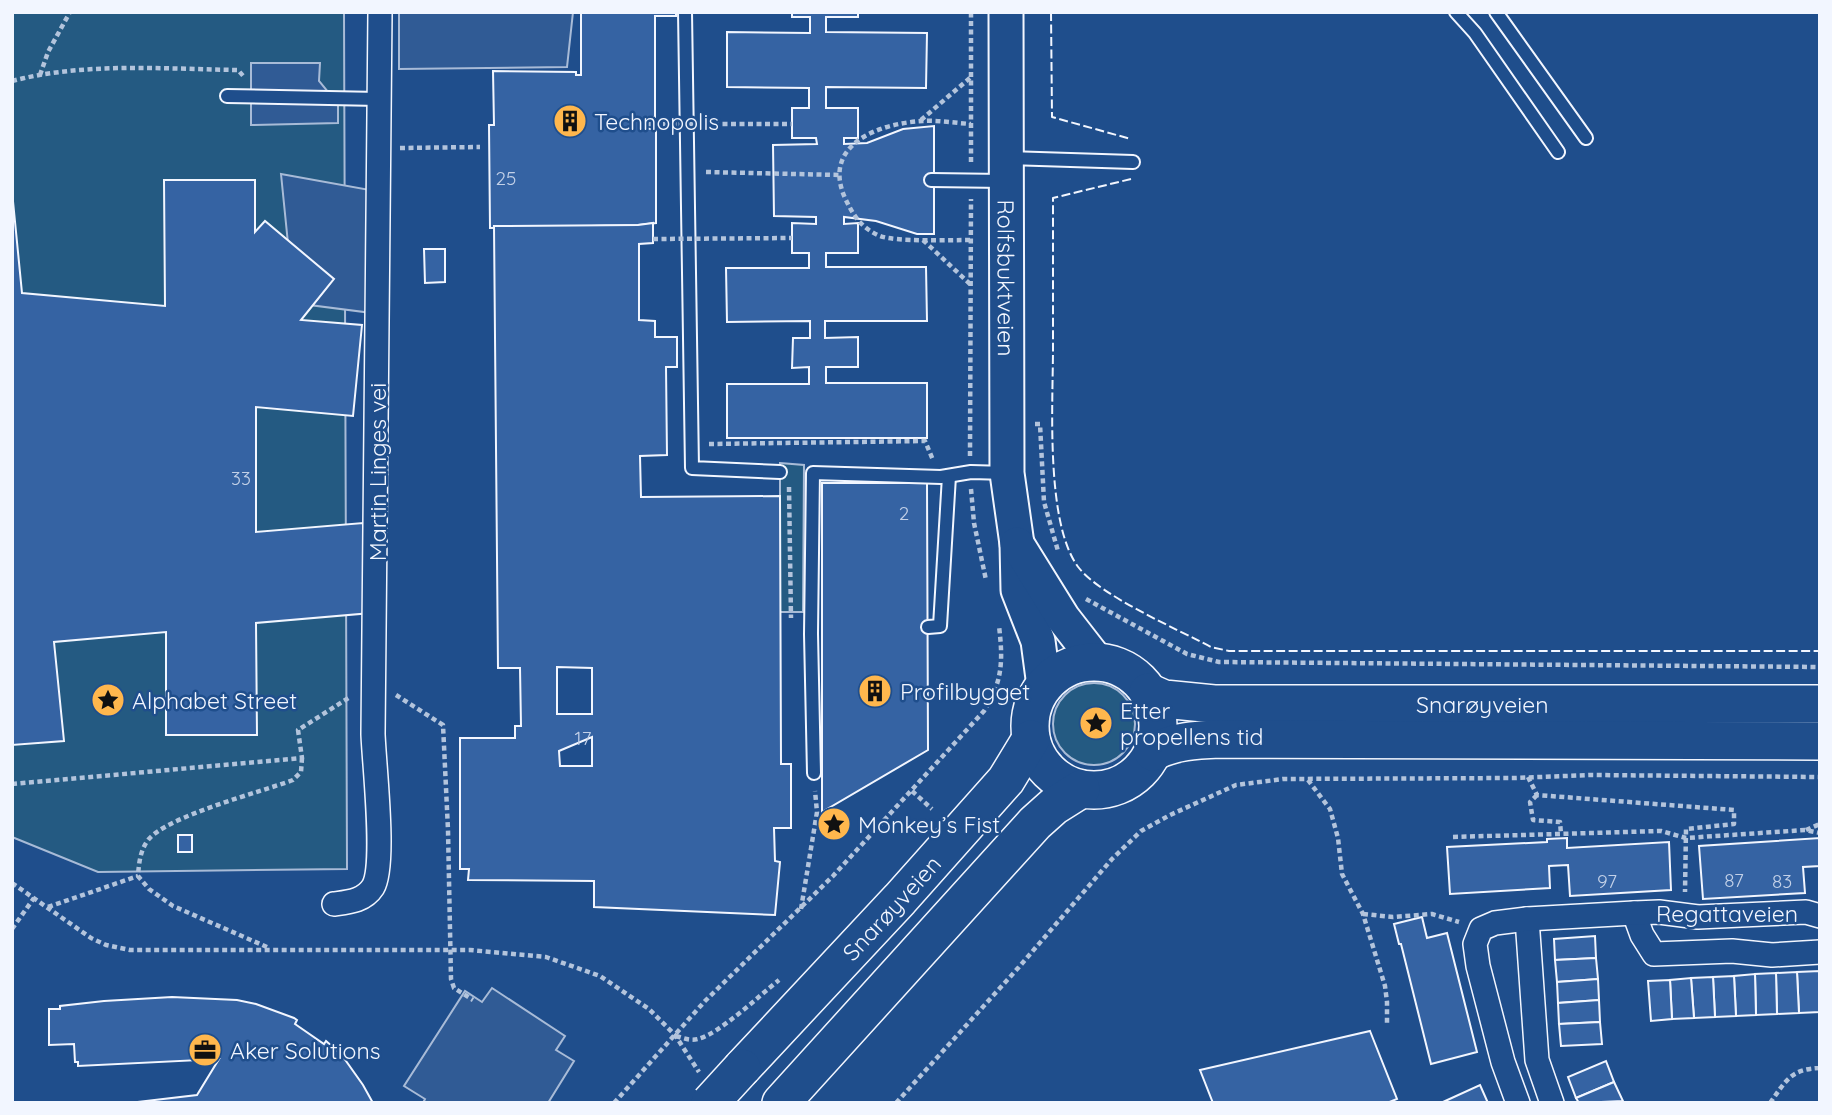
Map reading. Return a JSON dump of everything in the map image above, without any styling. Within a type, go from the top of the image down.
[{"type":"main road","points":[[1083,663],[1098,663],[1110,664],[1132,675],[1148,692],[1158,722],[1157,737],[1153,752],[1138,772],[1118,786],[1081,789],[1054,776],[1035,753],[1031,739],[1031,711],[1044,687],[1055,676],[1083,663]]},
{"type":"main road","name":"Snarøyveien","points":[[1148,692],[1164,699],[1214,705],[1820,704]]},
{"type":"main road","name":"Snarøyveien","points":[[708,1093],[742,1068],[900,899],[1001,786],[1031,739]]},
{"type":"main road","name":"Snarøyveien","points":[[1153,752],[1171,744],[1220,739],[1820,741]]},
{"type":"main road","points":[[781,1103],[1035,823],[1054,806],[1081,789]]},
{"type":"street","name":"Martin Linges vei","points":[[334,904],[352,902],[365,896],[377,875],[377,786],[373,760],[380,12]]},
{"type":"street","name":"Rolfsbuktveien","points":[[1006,12],[1007,473],[1017,544],[1018,590],[1038,641],[1044,687]]},
{"type":"street","name":"Rolfsbuktveien","points":[[1017,544],[1063,618],[1098,663]]},
{"type":"street","name":"Regattaveien","points":[[1481,929],[1495,923],[1527,919],[1634,913],[1685,914],[1698,917],[1806,912],[1820,916]]},
{"type":"street","name":"Regattaveien","points":[[1634,913],[1654,954],[1732,951],[1772,955],[1820,952]]},
{"type":"street","points":[[1527,919],[1537,1060],[1552,1103]]},
{"type":"street","points":[[1481,929],[1475,944],[1478,966],[1503,1062],[1517,1103]]},
{"type":"lane","points":[[685,12],[692,468],[780,472]]},
{"type":"lane","points":[[1456,12],[1475,33],[1558,152]]},
{"type":"lane","points":[[1496,12],[1586,138]]},
{"type":"lane","points":[[227,96],[379,99]]},
{"type":"lane","points":[[932,180],[971,181],[1007,169],[1133,162]]},
{"type":"lane","points":[[814,773],[817,633],[813,473],[945,476],[971,472],[1007,473]]},
{"type":"lane","points":[[928,627],[940,626],[945,476]]},
{"type":"path","points":[[40,75],[48,52],[70,12]]},
{"type":"path","points":[[971,12],[971,472],[974,523],[989,592]]},
{"type":"path","points":[[12,80],[77,71],[239,70],[259,96]]},
{"type":"path","points":[[920,121],[971,76]]},
{"type":"path","points":[[970,240],[881,237],[855,220],[841,188],[840,176],[843,155],[857,139],[877,130],[920,121],[971,124]]},
{"type":"path","points":[[646,124],[792,124]]},
{"type":"path","points":[[379,149],[480,147]]},
{"type":"path","points":[[687,172],[840,176]]},
{"type":"path","points":[[653,239],[792,238]]},
{"type":"path","points":[[923,240],[970,284]]},
{"type":"path","points":[[1035,424],[1040,424],[1044,502],[1060,556]]},
{"type":"path","points":[[691,444],[925,441],[945,476]]},
{"type":"path","points":[[1076,594],[1188,654],[1219,662],[1820,667]]},
{"type":"path","points":[[614,1103],[705,1001],[801,909],[971,726],[993,697],[999,681],[1002,664],[999,624]]},
{"type":"path","points":[[271,949],[173,906],[149,889],[138,876],[140,855],[149,839],[173,821],[293,780],[300,772],[302,758],[298,730],[374,682],[443,725],[451,979],[454,988],[473,1000]]},
{"type":"path","points":[[12,784],[302,758]]},
{"type":"path","points":[[801,909],[817,812],[814,773]]},
{"type":"path","points":[[896,1103],[1112,859],[1140,831],[1236,785],[1283,779],[1591,775],[1820,777]]},
{"type":"path","points":[[1528,777],[1537,795]]},
{"type":"path","points":[[1307,779],[1330,809],[1338,838],[1342,874],[1363,914],[1385,986],[1387,1025]]},
{"type":"path","points":[[912,791],[932,809]]},
{"type":"path","points":[[1561,834],[1560,822],[1533,820],[1530,802],[1537,795],[1734,810],[1734,824],[1686,828],[1685,914]]},
{"type":"path","points":[[1805,831],[1820,824]]},
{"type":"path","points":[[1453,837],[1661,831],[1686,838],[1805,831],[1820,834]]},
{"type":"path","points":[[47,907],[138,876]]},
{"type":"path","points":[[12,883],[91,938],[106,945],[130,950],[449,950],[546,957],[600,976],[649,1009],[675,1035],[708,1093]]},
{"type":"path","points":[[12,929],[34,898]]},
{"type":"path","points":[[1363,914],[1393,917],[1432,914],[1481,929]]},
{"type":"path","points":[[675,1035],[688,1040],[698,1040],[720,1027],[786,975]]},
{"type":"path","points":[[1770,1103],[1792,1074],[1806,1068],[1820,1068]]},
{"type":"shaded area","points":[[12,12],[344,12],[347,869],[98,872],[12,837]]},
{"type":"shaded area","points":[[399,12],[573,12],[567,67],[399,69]]},
{"type":"shaded area","points":[[251,63],[320,63],[319,81],[338,104],[338,123],[251,125]]},
{"type":"shaded area","points":[[281,174],[381,192],[380,314],[294,303]]},
{"type":"shaded area","points":[[780,463],[804,465],[803,612],[780,612]]},
{"type":"shaded area","points":[[1094,683],[1110,686],[1123,695],[1132,708],[1135,724],[1132,740],[1123,753],[1110,762],[1094,765],[1078,762],[1065,753],[1056,740],[1053,724],[1056,708],[1065,695],[1078,686]]},
{"type":"shaded area","points":[[492,988],[565,1036],[556,1050],[574,1061],[548,1103],[423,1103],[425,1099],[404,1086],[465,991],[482,1002]]},
{"type":"building","name":"Technopolis","points":[[581,12],[676,12],[676,16],[655,16],[655,117],[646,117],[645,128],[656,130],[656,223],[490,228],[489,125],[494,125],[493,71],[576,72],[576,75],[581,75]]},
{"type":"building","points":[[792,12],[858,12],[858,17],[826,17],[826,32],[927,33],[926,88],[826,87],[826,108],[858,108],[858,138],[844,138],[844,144],[867,143],[903,129],[934,126],[934,234],[917,234],[876,221],[844,217],[844,224],[858,223],[858,253],[826,253],[826,267],[926,267],[927,321],[825,321],[825,338],[858,337],[858,367],[826,367],[826,383],[927,383],[927,438],[727,438],[727,384],[809,384],[809,367],[792,368],[793,338],[810,338],[810,321],[727,322],[726,268],[809,268],[809,253],[792,253],[792,223],[816,224],[816,217],[774,216],[773,145],[817,144],[816,138],[792,138],[792,108],[809,108],[809,88],[727,87],[727,32],[810,33],[810,17],[792,17]]},
{"type":"building","points":[[164,180],[255,180],[255,232],[265,221],[334,279],[301,320],[362,325],[353,416],[256,407],[256,532],[363,523],[371,613],[256,623],[257,735],[166,735],[166,632],[54,642],[64,741],[12,745],[12,191],[22,293],[165,306]]},
{"type":"building","points":[[653,223],[653,243],[639,244],[639,320],[655,321],[655,337],[677,337],[677,367],[666,367],[667,455],[640,456],[641,497],[780,496],[781,764],[791,764],[791,828],[774,828],[775,861],[780,862],[775,915],[594,907],[594,881],[468,880],[469,869],[460,869],[460,738],[515,738],[515,726],[521,726],[520,668],[498,668],[494,226]],"holes":[[[557,667],[592,668],[592,714],[557,714]],[[592,737],[592,766],[560,766],[559,751]]]},
{"type":"building","points":[[424,249],[445,249],[445,282],[425,283]]},
{"type":"building","name":"Profilbygget","points":[[822,483],[927,483],[928,750],[822,812]]},
{"type":"building","points":[[178,835],[192,835],[192,852],[178,852]]},
{"type":"building","points":[[1567,838],[1567,848],[1669,842],[1671,890],[1570,896],[1568,865],[1549,866],[1550,888],[1450,894],[1447,847],[1547,842],[1547,839]]},
{"type":"building","points":[[1820,838],[1820,866],[1803,867],[1805,893],[1703,899],[1699,846]]},
{"type":"building","points":[[1422,917],[1427,938],[1447,933],[1477,1052],[1431,1064],[1394,924]]},
{"type":"building","points":[[1595,936],[1596,958],[1555,960],[1554,939]]},
{"type":"building","points":[[1596,958],[1598,979],[1557,982],[1555,960]]},
{"type":"building","points":[[1820,971],[1820,1012],[1799,1013],[1797,972]]},
{"type":"building","points":[[1797,972],[1799,1013],[1777,1014],[1776,973]]},
{"type":"building","points":[[1776,973],[1777,1014],[1756,1015],[1755,974]]},
{"type":"building","points":[[1755,974],[1756,1015],[1736,1016],[1734,976]]},
{"type":"building","points":[[1734,976],[1736,1016],[1715,1017],[1713,977]]},
{"type":"building","points":[[1713,977],[1715,1017],[1694,1018],[1691,978]]},
{"type":"building","points":[[1691,978],[1694,1018],[1672,1019],[1670,980]]},
{"type":"building","points":[[1598,979],[1599,1000],[1558,1003],[1557,982]]},
{"type":"building","points":[[1670,980],[1672,1019],[1651,1021],[1648,981]]},
{"type":"building","name":"Aker Solutions","points":[[172,997],[237,1000],[294,1018],[297,1020],[295,1024],[324,1044],[326,1041],[341,1054],[373,1103],[129,1103],[197,1095],[219,1059],[78,1066],[78,1062],[75,1062],[74,1044],[49,1045],[49,1009],[104,1001]]},
{"type":"building","points":[[1599,1000],[1600,1022],[1559,1024],[1558,1003]]},
{"type":"building","points":[[1600,1022],[1602,1044],[1561,1046],[1559,1024]]},
{"type":"building","points":[[1370,1031],[1397,1099],[1387,1103],[1213,1103],[1200,1070]]},
{"type":"building","points":[[1606,1061],[1614,1082],[1576,1098],[1568,1077]]},
{"type":"building","points":[[1614,1082],[1623,1101],[1579,1103],[1576,1098]]},
{"type":"building","points":[[1480,1085],[1488,1103],[1443,1103],[1443,1102]]},
{"type":"fence","points":[[1051,12],[1052,117],[1131,139]]},
{"type":"fence","points":[[1131,179],[1053,198],[1052,430],[1056,494],[1068,548],[1079,568],[1104,590],[1211,647],[1229,651],[1820,651]]},
{"type":"place","name":"Technopolis","points":[[570,121]]},
{"type":"place","name":"Profilbygget","points":[[875,691]]},
{"type":"place","name":"Alphabet Street","points":[[108,700]]},
{"type":"place","name":"Etter propellens tid","points":[[1096,723]]},
{"type":"place","name":"Monkey’s Fist","points":[[834,824]]},
{"type":"place","name":"Aker Solutions","points":[[205,1050]]}]
